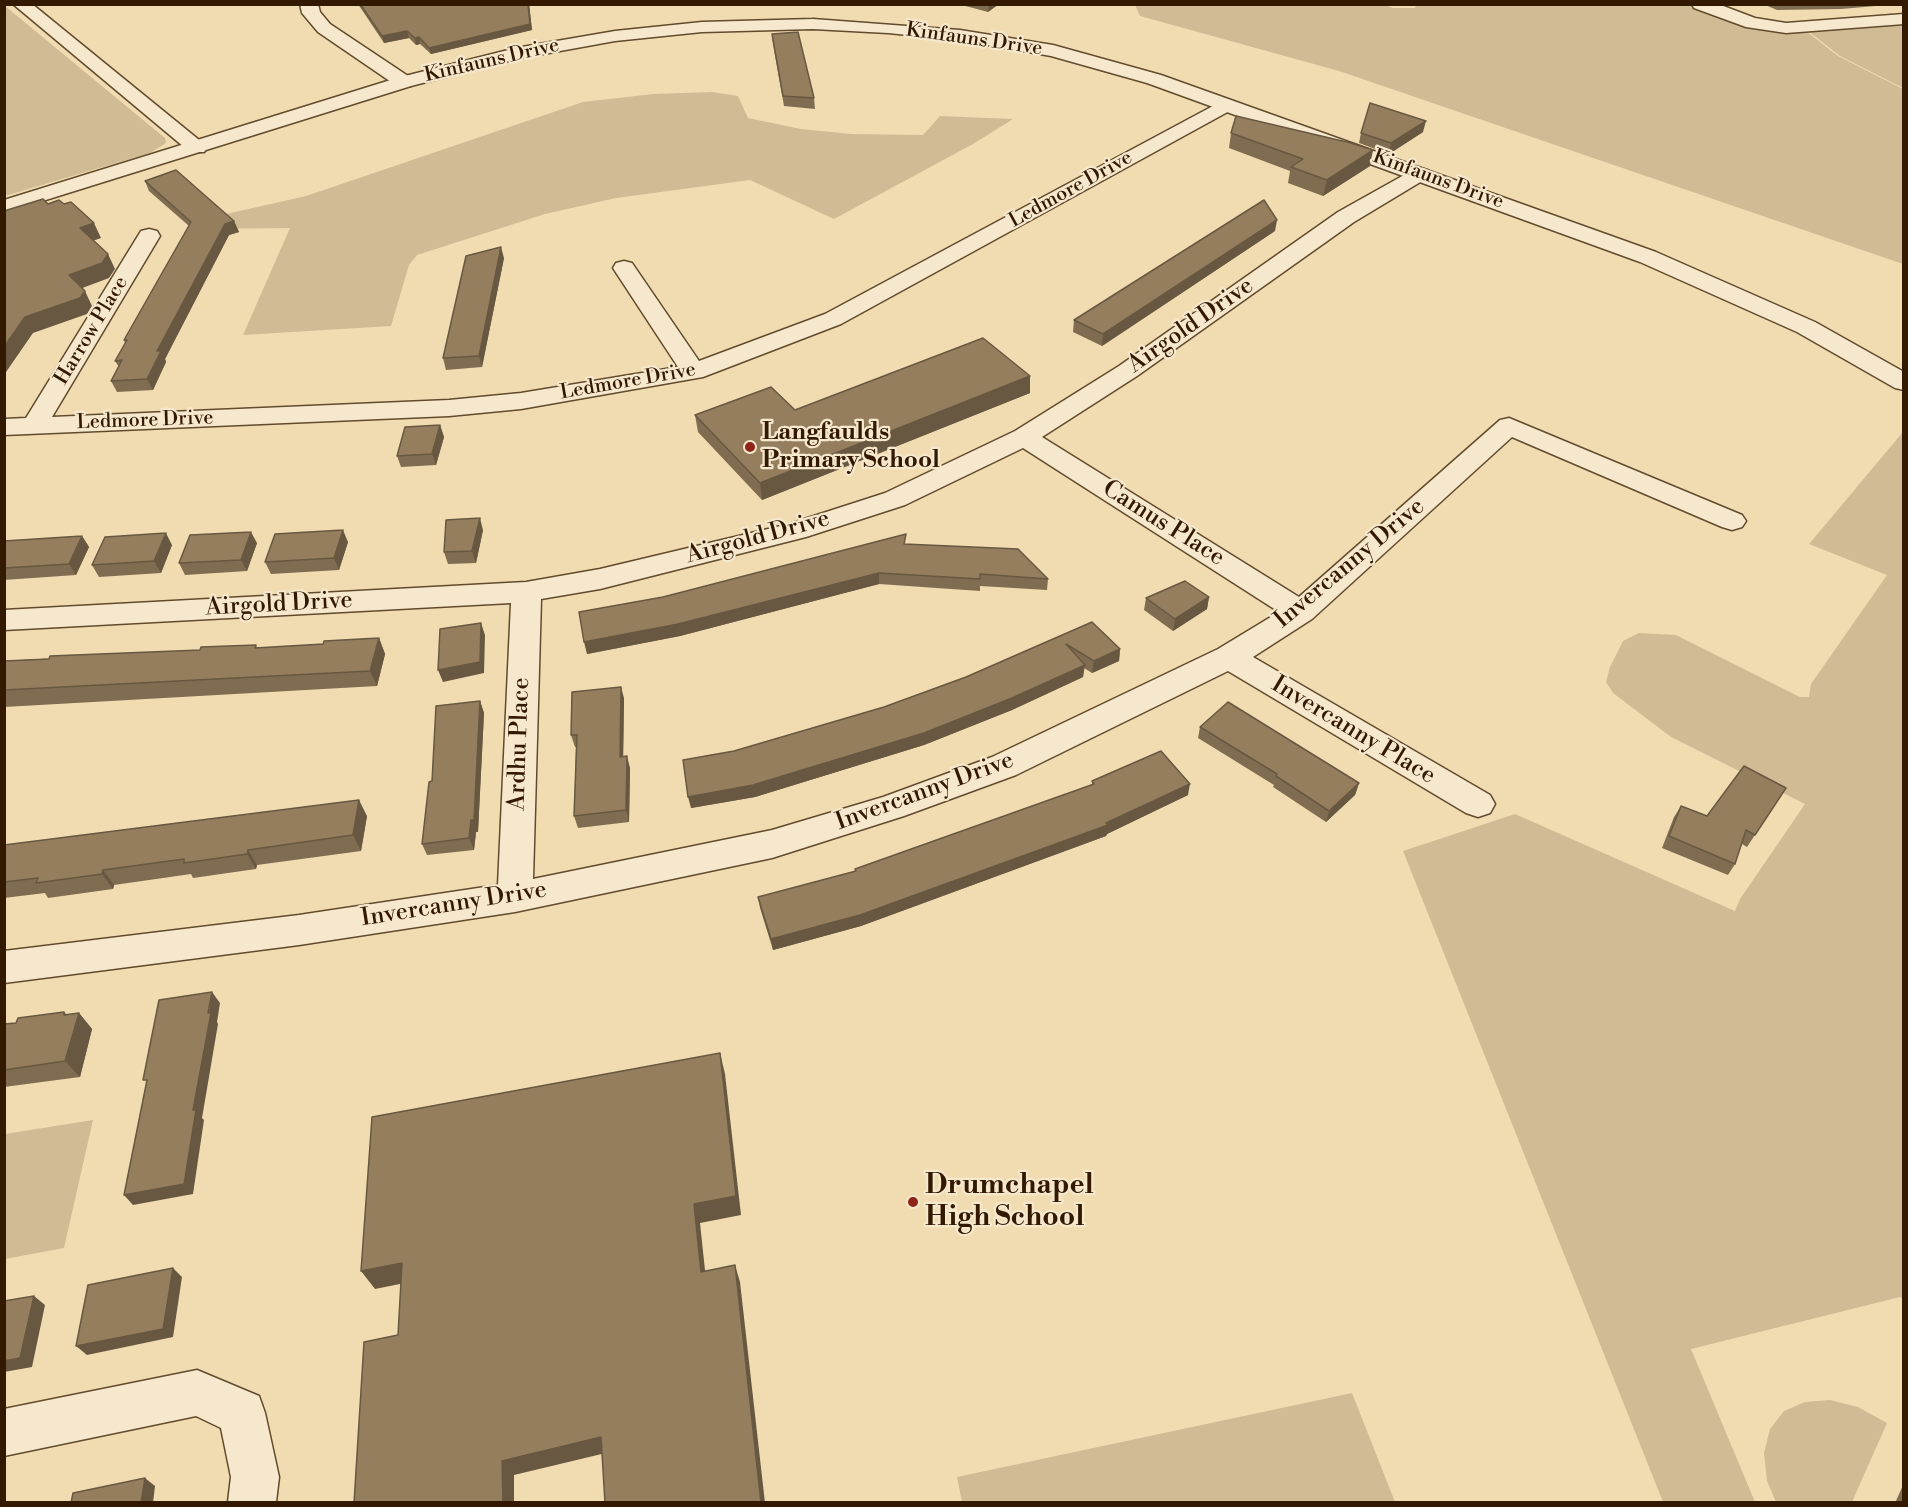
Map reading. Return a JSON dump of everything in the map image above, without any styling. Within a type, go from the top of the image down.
[{"type":"street","points":[[21,4],[196,148]]},
{"type":"street","points":[[309,4],[311,13],[324,28],[404,82]]},
{"type":"street","points":[[1700,4],[1752,23],[1786,28],[1904,19]]},
{"type":"street","name":"Kinfauns Drive","points":[[4,207],[404,82],[516,54],[641,33],[729,25],[892,20],[960,35],[1053,51],[1105,64],[1420,174],[1648,257],[1806,327],[1904,383]]},
{"type":"street","name":"Ledmore Drive","points":[[4,427],[449,408],[521,401],[694,372],[833,319],[990,236],[1226,105]]},
{"type":"street","name":"Airgold Drive","points":[[4,620],[526,592],[600,579],[796,531],[895,499],[1024,437],[1128,371],[1346,217],[1420,174]]},
{"type":"street","name":"Harrow Place","points":[[34,426],[149,236]]},
{"type":"street","points":[[624,268],[694,372]]},
{"type":"street","name":"Invercanny Drive","points":[[4,967],[299,930],[515,897],[772,844],[892,807],[1004,766],[1229,657],[1301,612],[1509,426],[1732,521]]},
{"type":"street","name":"Camus Place","points":[[1024,437],[1301,612]]},
{"type":"street","name":"Ardhu Place","points":[[515,897],[526,592]]},
{"type":"street","name":"Invercanny Place","points":[[1229,657],[1478,804]]},
{"type":"street","points":[[4,1433],[197,1393],[242,1413],[255,1477],[252,1503]]},
{"type":"shaded area","points":[[1381,4],[1393,8],[1415,8],[1417,4],[1689,4],[1732,22],[1760,29],[1806,31],[1838,56],[1903,89],[1903,264],[1339,71],[1140,16],[1135,5]]},
{"type":"shaded area","points":[[5,6],[165,138],[166,143],[150,153],[5,196]]},
{"type":"shaded area","points":[[1903,23],[1903,88],[1840,56],[1808,31]]},
{"type":"shaded area","points":[[712,92],[738,96],[748,118],[801,129],[851,134],[923,135],[940,116],[1013,119],[973,144],[834,219],[750,180],[616,198],[545,214],[417,255],[409,265],[391,326],[243,335],[290,228],[203,229],[200,220],[306,196],[583,102],[653,94]]},
{"type":"shaded area","points":[[1903,432],[1903,1299],[1900,1297],[1691,1349],[1755,1502],[1663,1502],[1403,851],[1515,814],[1735,911],[1740,899],[1805,804],[1671,737],[1613,693],[1606,682],[1610,667],[1623,641],[1639,633],[1676,635],[1800,697],[1809,697],[1811,684],[1887,575],[1809,544]]},
{"type":"shaded area","points":[[93,1120],[64,1248],[5,1259],[5,1134]]},
{"type":"shaded area","points":[[1352,1393],[1395,1502],[962,1502],[957,1477]]},
{"type":"shaded area","points":[[1830,1400],[1858,1407],[1887,1423],[1852,1502],[1776,1502],[1767,1481],[1764,1453],[1770,1429],[1784,1411],[1805,1402]]},
{"type":"building","points":[[360,4],[528,4],[530,24],[429,48],[419,37],[415,38],[407,31],[382,36]]},
{"type":"building","points":[[798,32],[814,98],[783,96],[772,34]]},
{"type":"building","points":[[1370,103],[1426,121],[1391,143],[1361,133]]},
{"type":"building","points":[[1236,116],[1373,150],[1327,180],[1291,167],[1303,159],[1231,133]]},
{"type":"building","points":[[176,170],[234,221],[225,224],[157,351],[161,351],[147,379],[111,381],[122,360],[115,361],[127,340],[124,340],[191,222],[145,181]]},
{"type":"building","points":[[43,199],[48,204],[59,200],[64,204],[71,202],[94,223],[80,228],[108,254],[102,263],[69,275],[85,291],[80,298],[25,317],[4,347],[4,211]]},
{"type":"building","points":[[1264,200],[1277,220],[1103,334],[1074,320]]},
{"type":"building","points":[[501,247],[479,356],[443,358],[466,256]]},
{"type":"building","points":[[983,338],[1030,376],[760,483],[695,415],[771,387],[795,410]]},
{"type":"building","points":[[440,425],[432,454],[397,456],[405,427]]},
{"type":"building","points":[[480,518],[472,551],[444,552],[446,520]]},
{"type":"building","points":[[343,530],[334,558],[265,562],[275,534]]},
{"type":"building","points":[[251,532],[241,560],[179,563],[190,535]]},
{"type":"building","points":[[166,533],[154,561],[92,565],[105,537]]},
{"type":"building","points":[[906,534],[904,544],[1018,549],[1048,579],[980,574],[980,579],[879,573],[678,624],[584,642],[579,612],[663,597]]},
{"type":"building","points":[[82,536],[69,564],[4,568],[4,541]]},
{"type":"building","points":[[1185,581],[1209,597],[1175,619],[1146,598]]},
{"type":"building","points":[[1092,622],[1120,649],[1094,661],[1066,644],[1085,665],[1012,698],[924,733],[753,785],[688,797],[683,760],[734,751],[884,707],[966,677]]},
{"type":"building","points":[[481,623],[480,662],[438,670],[440,629]]},
{"type":"building","points":[[379,638],[370,671],[4,690],[4,661],[49,659],[50,656],[200,650],[201,647],[256,645],[255,648],[323,644],[324,641]]},
{"type":"building","points":[[621,687],[620,757],[627,756],[626,810],[574,816],[577,735],[571,735],[572,692]]},
{"type":"building","points":[[480,701],[474,820],[471,820],[469,838],[422,844],[429,782],[432,781],[436,706]]},
{"type":"building","points":[[1228,702],[1359,783],[1329,811],[1276,776],[1277,774],[1200,727]]},
{"type":"building","points":[[1161,751],[1190,784],[1106,823],[1108,825],[860,915],[771,939],[758,897],[856,871],[855,869],[1094,784],[1092,781]]},
{"type":"building","points":[[1744,766],[1786,788],[1755,835],[1746,830],[1735,864],[1669,836],[1681,806],[1707,816]]},
{"type":"building","points":[[359,800],[353,835],[248,850],[247,854],[184,863],[184,859],[103,870],[102,874],[36,883],[38,878],[4,882],[4,845]]},
{"type":"building","points":[[212,992],[208,1013],[211,1013],[193,1110],[196,1110],[184,1184],[124,1195],[147,1080],[143,1080],[159,1000]]},
{"type":"building","points":[[64,1012],[64,1015],[79,1013],[65,1061],[4,1070],[4,1024],[16,1023],[18,1018]]},
{"type":"building","points":[[720,1053],[736,1196],[694,1204],[701,1272],[735,1265],[761,1503],[605,1503],[601,1437],[502,1461],[503,1503],[354,1503],[364,1342],[398,1335],[402,1263],[361,1271],[372,1117]]},
{"type":"building","points":[[173,1268],[163,1329],[76,1346],[88,1285]]},
{"type":"building","points":[[34,1296],[20,1358],[4,1361],[4,1301]]},
{"type":"building","points":[[145,1478],[141,1503],[71,1503],[73,1493]]},
{"type":"place","name":"Langfaulds Primary School","points":[[750,447]]},
{"type":"place","name":"Drumchapel High School","points":[[913,1202]]}]
